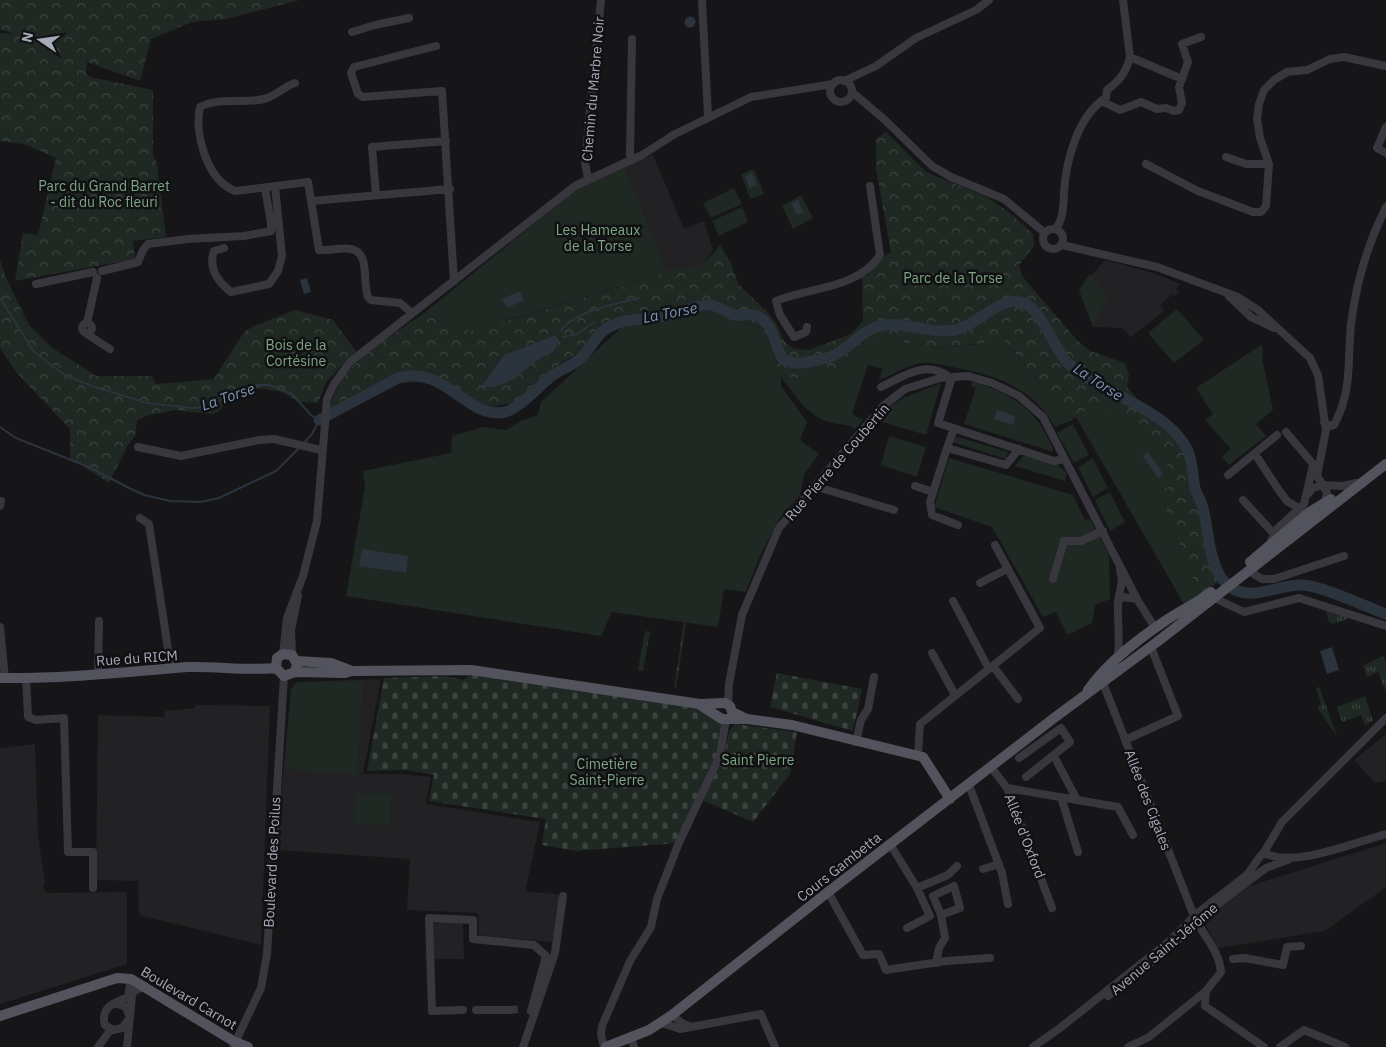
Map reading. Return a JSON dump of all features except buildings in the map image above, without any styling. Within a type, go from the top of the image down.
[{"type":"main road","points":[[1226,585],[1263,550],[1272,538],[1308,513],[1383,467]]},
{"type":"main road","points":[[1226,585],[1249,571],[1383,467]]},
{"type":"main road","name":"Cours Gambetta","points":[[605,1047],[632,1042],[662,1023],[828,892],[1083,696],[1101,679],[1117,658],[1155,628],[1187,614],[1214,598],[1226,585]]},
{"type":"main road","name":"Cours Gambetta","points":[[1101,679],[1151,647],[1187,614],[1226,585]]},
{"type":"main road","points":[[352,671],[331,663],[290,657],[276,661],[276,668],[284,676],[295,672],[345,673],[352,671],[471,670],[725,709],[747,719],[813,729],[856,742],[918,755],[926,760],[950,799]]},
{"type":"main road","points":[[290,657],[295,672]]},
{"type":"main road","name":"Rue du RICM","points":[[3,678],[65,678],[209,667],[256,670],[276,668]]},
{"type":"main road","name":"Boulevard Carnot","points":[[0,1016],[117,978],[131,979],[145,986],[234,1044],[248,1047]]},
{"type":"street","name":"Chemin du Marbre Noir","points":[[588,178],[585,162],[601,0]]},
{"type":"street","points":[[702,0],[708,116]]},
{"type":"street","points":[[811,87],[831,94],[838,102],[849,90],[859,73],[876,66],[916,38],[976,10],[989,0]]},
{"type":"street","points":[[1056,230],[1063,215],[1066,177],[1076,139],[1096,104],[1106,98],[1107,90],[1120,80],[1130,57],[1123,0]]},
{"type":"street","points":[[352,32],[375,24],[409,18]]},
{"type":"street","points":[[1101,100],[1120,110],[1141,102],[1157,109],[1179,110],[1182,103],[1178,91],[1188,62],[1182,44],[1201,37]]},
{"type":"street","points":[[631,158],[632,39]]},
{"type":"street","points":[[436,46],[354,67],[351,73],[358,94],[363,97],[442,91],[450,189],[454,281]]},
{"type":"street","points":[[1130,57],[1182,79]]},
{"type":"street","points":[[1146,164],[1198,191],[1253,212],[1261,212],[1266,206],[1269,164],[1260,138],[1257,119],[1259,104],[1264,90],[1274,80],[1287,72],[1307,70],[1330,59],[1344,57],[1386,66]]},
{"type":"street","points":[[295,83],[283,87],[277,94],[266,99],[209,103],[200,107],[198,120],[199,138],[203,152],[215,172],[228,188],[236,191],[308,182],[320,250],[347,248],[358,251],[363,259],[368,297],[371,300],[400,303],[412,313]]},
{"type":"street","points":[[831,94],[834,84]]},
{"type":"street","points":[[290,657],[287,618],[299,586],[317,521],[321,450],[325,413],[331,389],[350,362],[533,217],[588,178],[631,158],[708,116],[751,97],[834,84],[849,90],[868,105],[932,166],[952,177],[1004,199],[1045,233]]},
{"type":"street","points":[[1386,128],[1377,148],[1386,153]]},
{"type":"street","points":[[376,195],[372,147],[446,141]]},
{"type":"street","points":[[1226,157],[1246,164],[1269,164]]},
{"type":"street","points":[[224,248],[214,251],[211,260],[213,271],[223,286],[231,292],[269,284],[278,270],[282,256],[275,186]]},
{"type":"street","points":[[807,327],[806,332],[794,337],[789,333],[780,315],[776,301],[794,294],[843,283],[864,273],[873,265],[880,255],[870,186]]},
{"type":"street","points":[[36,284],[95,275],[102,277],[102,271],[138,262],[148,244],[188,239],[244,236],[270,231],[271,223],[264,188]]},
{"type":"street","points":[[311,201],[450,189]]},
{"type":"street","points":[[1322,447],[1336,421],[1348,386],[1351,325],[1358,283],[1386,207]]},
{"type":"street","points":[[1062,245],[1063,236],[1056,230],[1050,229],[1045,233],[1043,240],[1046,247],[1054,250],[1062,245],[1157,267],[1228,294],[1251,317],[1280,331],[1314,363],[1318,375],[1326,430],[1316,473],[1327,493],[1321,514]]},
{"type":"street","points":[[95,275],[87,323],[92,330],[86,334],[110,349]]},
{"type":"street","points":[[881,387],[919,369],[940,370],[950,377],[938,423],[1054,460],[1064,458]]},
{"type":"street","name":"Rue Pierre de Coubertin","points":[[605,1047],[601,1031],[630,961],[651,927],[657,899],[678,845],[720,755],[735,647],[749,593],[779,528],[883,406],[905,388],[940,378],[968,376],[992,383],[1019,396],[1043,417],[1137,599],[1155,628]]},
{"type":"street","points":[[1324,422],[1336,421]]},
{"type":"street","points":[[1306,498],[1324,422]]},
{"type":"street","points":[[954,428],[930,502],[932,515],[958,525]]},
{"type":"street","points":[[1286,432],[1313,464]]},
{"type":"street","points":[[1228,475],[1277,436]]},
{"type":"street","points":[[138,447],[181,456],[259,440],[274,439],[321,450]]},
{"type":"street","points":[[947,448],[1006,465],[1019,449]]},
{"type":"street","points":[[1255,454],[1278,489],[1288,501],[1300,509]]},
{"type":"street","points":[[1272,538],[1300,509],[1313,488],[1323,485],[1356,483]]},
{"type":"street","points":[[814,486],[894,510]]},
{"type":"street","points":[[915,486],[933,492]]},
{"type":"street","points":[[1242,500],[1272,538],[1286,542]]},
{"type":"street","points":[[140,518],[149,524],[171,669]]},
{"type":"street","points":[[1053,579],[1064,541],[1081,541],[1103,531]]},
{"type":"street","points":[[918,755],[920,724],[955,694],[1040,628],[994,545]]},
{"type":"street","points":[[1249,571],[1262,579],[1274,579],[1344,556]]},
{"type":"street","points":[[1117,658],[1120,652],[1117,631],[1118,601],[1122,581],[1119,563]]},
{"type":"street","points":[[980,583],[1008,569]]},
{"type":"street","points":[[1118,601],[1128,596],[1137,599]]},
{"type":"street","points":[[1214,598],[1244,612],[1299,598],[1386,626]]},
{"type":"street","points":[[953,601],[991,667],[1018,699]]},
{"type":"street","points":[[98,674],[99,621]]},
{"type":"street","points":[[0,627],[3,678]]},
{"type":"street","points":[[1125,740],[1178,716],[1151,647]]},
{"type":"street","points":[[932,653],[955,694]]},
{"type":"street","name":"Boulevard des Poilus","points":[[234,1044],[261,988],[267,954],[284,676]]},
{"type":"street","points":[[26,678],[28,717],[36,720],[64,718],[68,852],[93,852],[93,888]]},
{"type":"street","points":[[856,742],[861,720],[868,709],[874,678]]},
{"type":"street","name":"Allée des Cigales","points":[[1101,679],[1195,919],[1216,951],[1220,961],[1221,972],[1206,991],[1149,1037],[1128,1047]]},
{"type":"street","points":[[1266,857],[1273,861],[1268,867],[1261,867],[1282,822],[1386,718]]},
{"type":"street","points":[[1019,758],[1061,728],[1070,742],[1026,777]]},
{"type":"street","points":[[1054,756],[1077,800]]},
{"type":"street","name":"Allée d'Oxford","points":[[991,767],[1007,788],[1052,908]]},
{"type":"street","points":[[969,785],[998,864],[1008,904]]},
{"type":"street","points":[[1007,788],[1118,807],[1133,834]]},
{"type":"street","points":[[1061,797],[1078,852]]},
{"type":"street","name":"Avenue Saint-Jérôme","points":[[1195,919],[1268,867],[1290,859],[1386,834]]},
{"type":"street","points":[[890,844],[917,888],[930,916],[906,928]]},
{"type":"street","points":[[1266,857],[1290,859]]},
{"type":"street","name":"Avenue Saint-Jérôme","points":[[1033,1047],[1060,1028],[1166,944],[1266,857]]},
{"type":"street","points":[[983,868],[998,864]]},
{"type":"street","points":[[917,888],[948,875],[957,866]]},
{"type":"street","points":[[828,892],[863,955],[879,954],[886,970],[990,958]]},
{"type":"street","points":[[522,1010],[532,1012],[537,1009],[554,954],[564,896]]},
{"type":"street","points":[[936,963],[939,948],[945,938],[941,914]]},
{"type":"street","points":[[463,1010],[432,1011],[429,918],[473,920],[473,939],[534,945],[546,956],[523,1047]]},
{"type":"street","points":[[1233,959],[1245,958],[1284,965],[1287,947],[1301,946]]},
{"type":"street","points":[[115,1003],[126,1007],[129,1017],[122,1028],[111,1029],[105,1025],[104,1014],[109,1007],[115,1003],[128,997],[131,979]]},
{"type":"street","points":[[128,1047],[132,995],[134,991],[145,986]]},
{"type":"street","points":[[1206,991],[1205,1006],[1260,1046]]},
{"type":"street","points":[[476,1010],[510,1010]]},
{"type":"street","points":[[662,1023],[680,1029],[761,1014],[774,1047]]},
{"type":"street","points":[[672,1015],[691,1027]]},
{"type":"street","points":[[98,1047],[111,1029]]},
{"type":"street","points":[[106,1047],[111,1029]]},
{"type":"street","points":[[1280,1047],[1304,1030],[1346,1047]]},
{"type":"shaded area","points":[[690,16],[696,22],[690,28],[684,22]]},
{"type":"shaded area","points":[[653,155],[684,229],[704,221],[713,250],[706,262],[692,268],[667,270],[624,166]]},
{"type":"shaded area","points":[[752,173],[757,185],[750,188],[745,176]]},
{"type":"shaded area","points":[[798,200],[803,212],[797,215],[791,203]]},
{"type":"shaded area","points":[[1105,260],[1150,272],[1181,284],[1176,288],[1179,292],[1175,296],[1173,294],[1160,305],[1164,311],[1131,337],[1122,328],[1093,327],[1079,290]]},
{"type":"shaded area","points":[[307,278],[311,292],[304,294],[300,280]]},
{"type":"shaded area","points":[[520,291],[524,300],[507,308],[502,299]]},
{"type":"shaded area","points":[[556,335],[559,342],[553,352],[544,356],[502,385],[482,386],[504,355]]},
{"type":"shaded area","points":[[997,410],[1015,416],[1013,425],[994,419]]},
{"type":"shaded area","points":[[1148,452],[1163,474],[1158,478],[1143,456]]},
{"type":"shaded area","points":[[362,549],[408,556],[406,573],[359,566]]},
{"type":"shaded area","points":[[1332,647],[1339,670],[1327,674],[1320,651]]},
{"type":"shaded area","points":[[381,679],[363,774],[405,774],[431,777],[426,804],[540,822],[526,888],[528,892],[558,894],[561,899],[555,945],[551,942],[479,935],[478,913],[407,910],[410,859],[276,850],[291,689],[297,682]]},
{"type":"shaded area","points":[[195,705],[270,706],[261,945],[139,915],[138,881],[96,880],[98,715],[164,717],[165,711],[195,708]]},
{"type":"shaded area","points":[[1386,734],[1386,781],[1375,783],[1354,760]]},
{"type":"shaded area","points":[[35,744],[38,835],[45,883],[43,886],[46,893],[127,892],[127,964],[0,1004],[0,748]]},
{"type":"shaded area","points":[[1386,843],[1386,887],[1325,931],[1218,948],[1204,922],[1208,916],[1246,887]]},
{"type":"shaded area","points":[[433,923],[463,923],[464,959],[434,959]]},
{"type":"green space","name":"Parc du Grand Barret - dit du Roc fleuri","points":[[0,0],[300,0],[225,19],[192,22],[151,39],[140,81],[87,62],[86,73],[90,77],[153,90],[153,155],[157,164],[166,237],[133,241],[135,259],[15,281],[23,233],[38,235],[56,158],[24,144],[0,141],[0,33],[14,34],[0,29]]},
{"type":"green space","name":"Parc de la Torse","points":[[886,132],[926,172],[987,197],[1010,213],[1033,234],[1034,246],[1019,265],[1022,276],[1076,339],[1090,351],[1125,363],[1129,375],[1127,387],[1151,415],[1189,448],[1193,469],[1192,484],[1226,577],[1199,595],[1160,494],[1097,403],[1070,421],[1011,348],[973,344],[936,348],[883,339],[845,365],[800,379],[781,376],[763,329],[713,310],[624,325],[552,369],[524,400],[482,409],[439,381],[398,383],[327,417],[339,384],[353,366],[393,334],[424,313],[446,324],[506,321],[668,272],[667,270],[692,268],[706,262],[720,245],[731,263],[738,284],[768,313],[777,325],[784,341],[794,349],[809,350],[851,334],[863,321],[862,276],[868,275],[879,260],[891,252],[876,169],[876,139]]},
{"type":"green space","name":"Les Hameaux de la Torse","points":[[624,166],[668,272],[471,331],[455,328],[424,313],[578,188]]},
{"type":"green space","points":[[754,169],[764,194],[750,199],[741,174]]},
{"type":"green space","points":[[734,188],[742,204],[711,218],[703,203]]},
{"type":"green space","points":[[801,195],[813,218],[793,229],[782,206]]},
{"type":"green space","points":[[742,207],[748,222],[719,236],[712,221]]},
{"type":"green space","name":"Bois de la Cortésine","points":[[0,260],[6,278],[29,325],[51,347],[96,376],[152,376],[157,384],[214,379],[244,332],[254,326],[295,310],[333,320],[356,351],[326,382],[318,403],[299,402],[282,392],[260,388],[232,396],[218,412],[211,414],[176,410],[149,415],[137,420],[135,436],[128,445],[109,483],[70,458],[70,429],[16,372],[0,348]]},
{"type":"green space","points":[[1090,274],[1108,296],[1093,327],[1079,290]]},
{"type":"green space","points":[[703,289],[704,297],[687,299],[686,291]]},
{"type":"green space","points":[[1177,309],[1204,340],[1174,363],[1148,333]]},
{"type":"green space","points":[[713,310],[763,329],[781,376],[800,379],[845,365],[883,339],[937,348],[1005,341],[1070,421],[1055,427],[1037,403],[1026,394],[1014,386],[987,375],[939,364],[922,363],[879,380],[883,369],[868,365],[852,414],[863,420],[855,429],[829,422],[813,414],[802,404],[781,377],[781,386],[807,422],[800,440],[819,454],[804,475],[800,495],[780,518],[760,556],[746,592],[724,589],[718,627],[612,612],[601,636],[346,596],[365,486],[363,471],[451,453],[452,436],[483,427],[506,430],[523,420],[538,415],[541,402],[624,325]]},
{"type":"green space","points":[[1261,345],[1273,410],[1256,424],[1266,436],[1229,465],[1222,456],[1231,449],[1205,420],[1213,414],[1196,388]]},
{"type":"green space","points":[[973,381],[1006,395],[1024,407],[1040,424],[1051,443],[1053,452],[964,424],[976,388],[971,386]]},
{"type":"green space","points":[[941,383],[926,435],[879,421],[884,410],[903,398]]},
{"type":"green space","points":[[1097,403],[1128,419],[1145,435],[1177,478],[1160,494],[1199,595],[1184,604],[1076,417]]},
{"type":"green space","points":[[1073,424],[1089,455],[1074,463],[1057,433]]},
{"type":"green space","points":[[889,436],[926,447],[917,477],[881,465]]},
{"type":"green space","points":[[955,436],[1008,452],[1006,459],[952,442]]},
{"type":"green space","points":[[1025,454],[1058,465],[1067,473],[1065,481],[1015,466]]},
{"type":"green space","points":[[949,458],[1073,495],[1085,520],[1090,519],[1109,555],[1110,599],[1095,605],[1092,623],[1067,635],[1056,612],[1043,617],[992,527],[934,507]]},
{"type":"green space","points":[[1093,458],[1108,488],[1093,497],[1078,467]]},
{"type":"green space","points":[[1110,492],[1125,522],[1110,531],[1095,500]]},
{"type":"green space","points":[[1326,611],[1350,618],[1333,624],[1329,622]]},
{"type":"green space","points":[[684,622],[686,623],[676,688],[674,687]]},
{"type":"green space","points":[[645,631],[650,632],[643,671],[638,670]]},
{"type":"green space","points":[[1382,656],[1386,661],[1386,692],[1378,672],[1367,677],[1363,666]]},
{"type":"green space","name":"Saint Pierre","points":[[777,673],[862,689],[853,731],[770,707]]},
{"type":"green space","name":"Cimetière Saint-Pierre","points":[[470,674],[695,708],[724,725],[720,751],[677,843],[576,851],[542,845],[546,819],[429,801],[434,775],[406,770],[367,771],[384,678],[444,676],[463,680]]},
{"type":"green space","points":[[297,682],[363,682],[357,775],[285,769],[291,689]]},
{"type":"green space","points":[[1320,687],[1337,736],[1317,707],[1321,704],[1316,688]]},
{"type":"green space","points":[[1365,696],[1373,721],[1365,725],[1361,715],[1342,722],[1337,707]]},
{"type":"green space","name":"Saint Pierre","points":[[735,724],[797,732],[790,774],[753,822],[702,800],[724,757],[729,731]]},
{"type":"green space","points":[[356,793],[391,794],[390,825],[354,823]]},
{"type":"waterway","name":"La Torse","points":[[0,298],[34,352],[66,376],[147,403],[192,408],[205,407],[256,385],[269,385],[292,394],[311,415],[319,420],[312,434],[303,444]]},
{"type":"waterway","points":[[561,331],[566,324],[596,309],[639,298]]},
{"type":"waterway","name":"La Torse","points":[[319,420],[398,378],[415,376],[443,385],[479,408],[491,412],[505,412],[523,401],[553,375],[579,360],[600,334],[611,326],[627,321],[674,314],[704,305],[719,307],[733,315],[753,315],[759,317],[771,331],[783,359],[797,363],[821,360],[835,355],[863,334],[876,327],[895,325],[949,331],[967,326],[990,311],[1007,303],[1024,303],[1042,321],[1068,363],[1098,384],[1149,412],[1177,435],[1187,449],[1190,458],[1195,488],[1204,512],[1212,559],[1222,579],[1230,587],[1247,593],[1257,593],[1294,585],[1311,586],[1386,614]]},
{"type":"waterway","points":[[563,337],[577,334],[595,322]]},
{"type":"waterway","points":[[0,427],[16,438],[91,468],[144,495],[170,501],[200,502],[219,498],[276,471],[300,447]]},
{"type":"tunnel","points":[[510,1010],[522,1009]]}]
